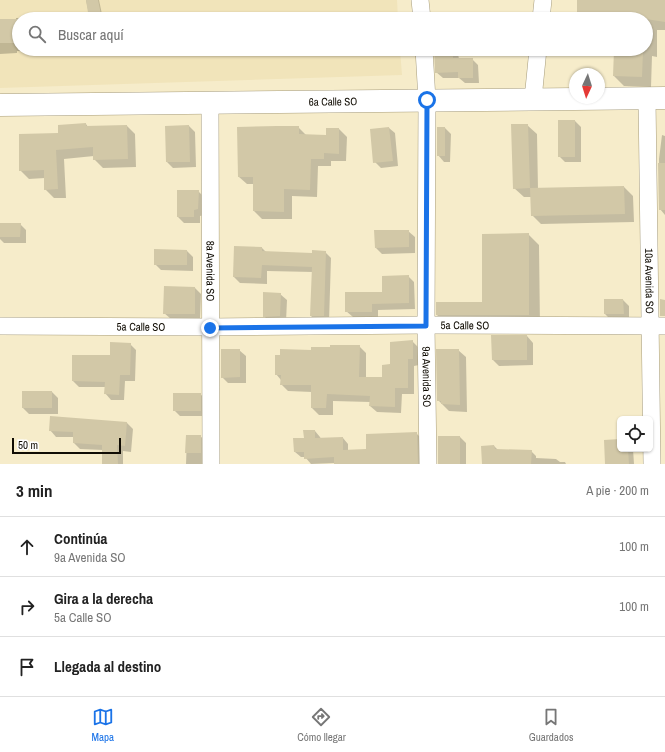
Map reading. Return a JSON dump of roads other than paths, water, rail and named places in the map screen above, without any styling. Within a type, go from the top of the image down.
[{"type":"street","points":[[420,0],[421,12]]},
{"type":"street","points":[[541,12],[542,0]]},
{"type":"street","name":"9a Avenida SO","points":[[424,56],[427,100],[426,326],[428,464]]},
{"type":"street","points":[[533,99],[537,56]]},
{"type":"street","name":"6a Calle SO","points":[[0,105],[656,99]]},
{"type":"street","name":"10a Avenida SO","points":[[652,464],[658,326],[656,99]]},
{"type":"street","name":"8a Avenida SO","points":[[210,103],[210,464]]},
{"type":"street","name":"5a Calle SO","points":[[0,326],[210,328],[658,326]]}]
